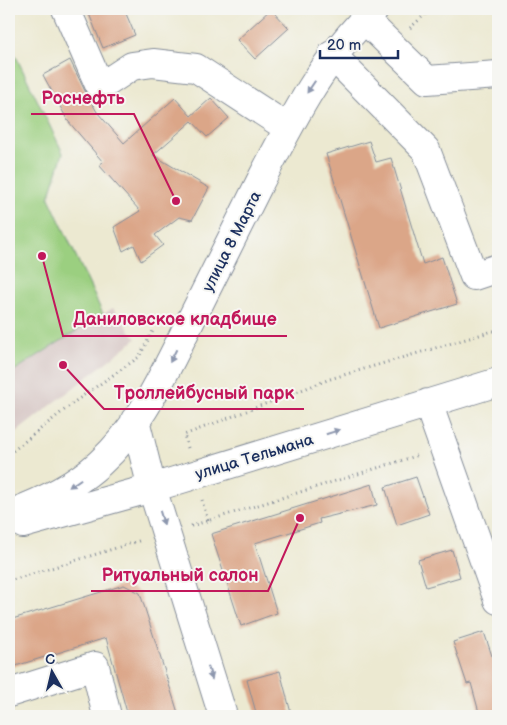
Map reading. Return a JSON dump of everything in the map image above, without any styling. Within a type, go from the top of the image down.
[{"type":"street","points":[[66,9],[100,87],[132,66],[153,63],[196,68],[288,128]]},
{"type":"street","points":[[370,14],[427,80],[498,75]]},
{"type":"street","name":"улица 8 Марта","points":[[9,514],[37,504],[73,485],[100,463],[120,442],[156,389],[302,101],[332,55],[370,14]]},
{"type":"street","points":[[332,55],[426,150],[474,276],[498,268]]},
{"type":"street","name":"улица Тельмана","points":[[9,528],[152,488],[498,382]]},
{"type":"street","points":[[428,403],[498,600]]},
{"type":"street","points":[[135,420],[152,488],[223,716]]},
{"type":"street","points":[[9,693],[95,666],[107,716]]},
{"type":"path","points":[[9,454],[77,400],[139,357],[156,324]]},
{"type":"path","points":[[184,435],[330,379],[498,331]]},
{"type":"path","points":[[9,582],[443,448]]},
{"type":"shaded area","points":[[113,308],[136,339],[9,438],[9,374]]},
{"type":"green space","points":[[9,42],[63,153],[49,198],[103,314],[9,374]]},
{"type":"building","points":[[87,9],[124,9],[135,35],[103,48]]},
{"type":"building","points":[[271,9],[289,28],[255,59],[237,40]]},
{"type":"building","points":[[70,60],[97,112],[124,143],[175,98],[191,116],[211,98],[229,118],[207,137],[192,121],[153,155],[209,188],[192,220],[179,217],[155,235],[163,245],[141,261],[134,245],[123,251],[114,227],[140,211],[99,165],[103,162],[68,121],[43,75]]},
{"type":"building","points":[[369,141],[376,162],[391,158],[423,264],[442,257],[457,304],[379,328],[326,154]]},
{"type":"building","points":[[416,477],[429,514],[397,525],[385,487]]},
{"type":"building","points":[[372,484],[377,505],[319,519],[320,523],[255,543],[277,613],[241,626],[211,534]]},
{"type":"building","points":[[452,550],[460,577],[426,587],[418,560]]},
{"type":"building","points":[[124,585],[140,593],[179,716],[128,716],[106,638],[9,668],[9,620]]},
{"type":"building","points":[[484,632],[498,674],[498,716],[480,716],[471,683],[467,684],[453,642]]},
{"type":"building","points":[[280,671],[291,713],[279,716],[257,716],[247,680]]},
{"type":"place","name":"Роснефть","points":[[176,201]]},
{"type":"place","name":"Даниловское кладбище","points":[[42,256]]},
{"type":"place","name":"Троллейбусный парк","points":[[63,365]]},
{"type":"place","name":"Ритуальный салон","points":[[300,518]]}]
